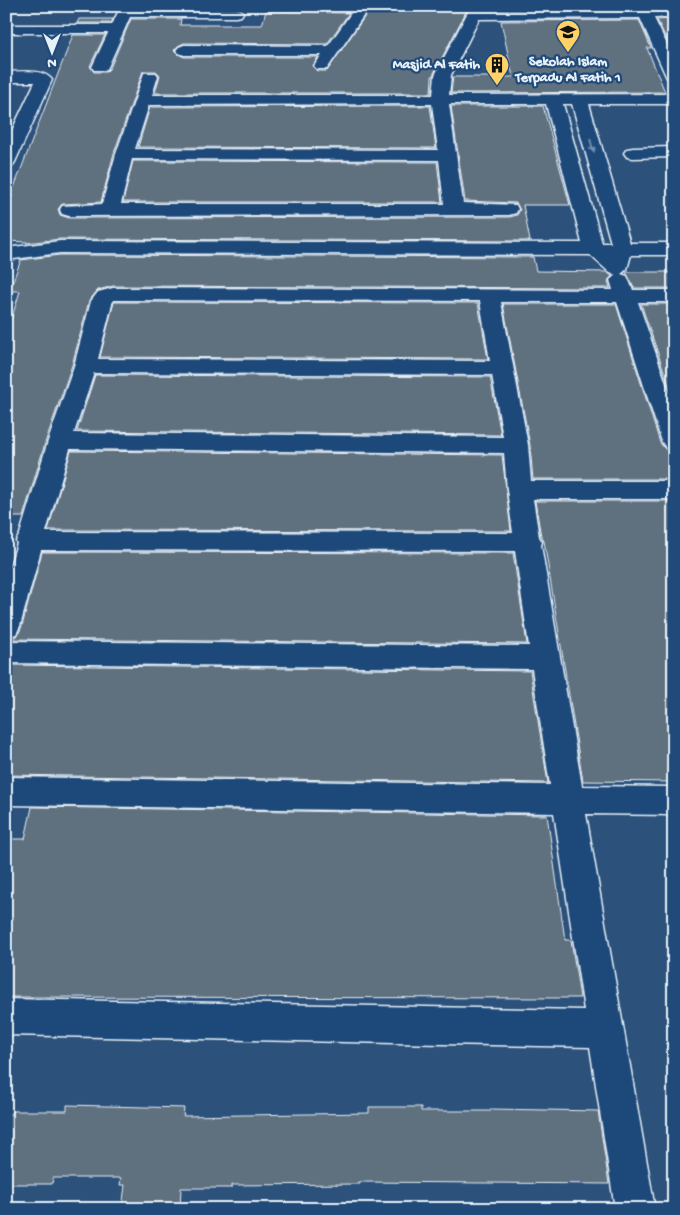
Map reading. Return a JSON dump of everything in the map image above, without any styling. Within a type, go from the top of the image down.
[{"type":"street","points":[[350,6],[363,6]]},
{"type":"street","points":[[320,69],[363,6]]},
{"type":"street","points":[[100,67],[125,9],[239,10],[235,40]]},
{"type":"street","points":[[454,209],[440,100],[443,75],[476,10],[674,13]]},
{"type":"street","points":[[645,13],[668,49],[674,76]]},
{"type":"street","points":[[6,29],[117,30]]},
{"type":"street","points":[[184,50],[235,40],[332,52]]},
{"type":"street","points":[[110,210],[125,154],[150,76]]},
{"type":"street","points":[[6,77],[43,79],[6,162]]},
{"type":"street","points":[[553,99],[594,249]]},
{"type":"street","points":[[579,99],[609,208],[625,295],[674,442]]},
{"type":"street","points":[[143,100],[674,99]]},
{"type":"street","points":[[15,109],[32,107]]},
{"type":"street","points":[[633,153],[674,152]]},
{"type":"street","points":[[125,154],[447,156]]},
{"type":"street","points":[[583,208],[609,208]]},
{"type":"street","points":[[69,210],[509,209]]},
{"type":"street","points":[[6,254],[60,248],[594,249],[619,259],[674,249]]},
{"type":"street","points":[[6,626],[29,542],[85,366],[101,301],[105,296],[113,294],[489,294],[674,296]]},
{"type":"street","points":[[489,294],[516,446],[519,490],[529,542],[545,658],[635,1209]]},
{"type":"street","points":[[85,366],[501,368]]},
{"type":"street","points":[[60,440],[516,446]]},
{"type":"street","points":[[519,490],[674,490]]},
{"type":"street","points":[[29,542],[529,542]]},
{"type":"street","points":[[6,652],[545,658]]},
{"type":"street","points":[[6,791],[674,801]]},
{"type":"street","points":[[6,1017],[606,1030]]},
{"type":"building","points":[[372,6],[469,6],[432,77],[431,93],[155,93],[160,75],[156,71],[143,71],[114,153],[101,202],[62,204],[58,209],[60,215],[69,218],[510,217],[517,215],[520,210],[516,203],[465,201],[451,106],[543,106],[570,205],[523,205],[530,241],[60,239],[26,243],[6,241],[6,213],[13,195],[11,195],[73,35],[105,35],[90,66],[94,72],[106,72],[110,68],[131,19],[181,19],[180,25],[262,25],[266,11],[349,13],[327,44],[184,43],[174,50],[184,57],[318,57],[313,67],[317,71],[327,71]]},
{"type":"building","points":[[498,6],[674,6],[674,7],[499,9]]},
{"type":"building","points":[[79,19],[113,19],[111,23],[77,23]]},
{"type":"building","points":[[674,19],[674,48],[671,48],[657,20]]},
{"type":"building","name":"Sekolah Islam Terpadu Al Fatih 1","points":[[639,20],[651,48],[647,48],[665,92],[451,93],[453,77],[513,77],[501,21]]},
{"type":"building","points":[[430,106],[436,148],[138,147],[150,107]]},
{"type":"building","points":[[133,161],[437,162],[442,202],[123,202]]},
{"type":"building","points":[[60,255],[533,257],[536,271],[607,272],[612,276],[608,281],[610,288],[113,286],[98,290],[89,301],[72,365],[46,440],[23,517],[6,517],[6,337],[20,291],[9,291],[21,260]]},
{"type":"building","points":[[626,272],[674,272],[674,288],[634,288]]},
{"type":"building","points":[[114,302],[478,303],[488,359],[100,357]]},
{"type":"building","points":[[503,304],[616,304],[660,443],[666,450],[674,452],[674,479],[533,479],[530,445]]},
{"type":"building","points":[[641,304],[674,304],[674,400]]},
{"type":"building","points":[[95,375],[490,377],[501,435],[77,431]]},
{"type":"building","points":[[71,451],[502,455],[511,531],[48,530]]},
{"type":"building","points":[[535,501],[674,501],[674,782],[583,781],[544,541],[541,536]]},
{"type":"building","points":[[42,552],[513,553],[527,644],[11,639],[18,635],[22,626]]},
{"type":"building","points":[[6,665],[530,671],[548,783],[6,775]]},
{"type":"building","points":[[32,807],[547,815],[565,940],[571,940],[580,998],[6,997],[6,839],[25,839]]},
{"type":"building","points":[[67,1105],[184,1108],[183,1116],[369,1113],[369,1107],[421,1107],[421,1111],[491,1111],[491,1109],[598,1111],[609,1184],[360,1182],[360,1184],[232,1185],[232,1188],[181,1188],[180,1209],[122,1209],[125,1185],[120,1185],[121,1178],[53,1178],[52,1184],[6,1184],[6,1114],[11,1114],[12,1111],[67,1111]]},
{"type":"place","name":"Sekolah Islam Terpadu Al Fatih 1","points":[[568,53]]},
{"type":"place","name":"Masjid Al Fatih","points":[[497,86]]}]
